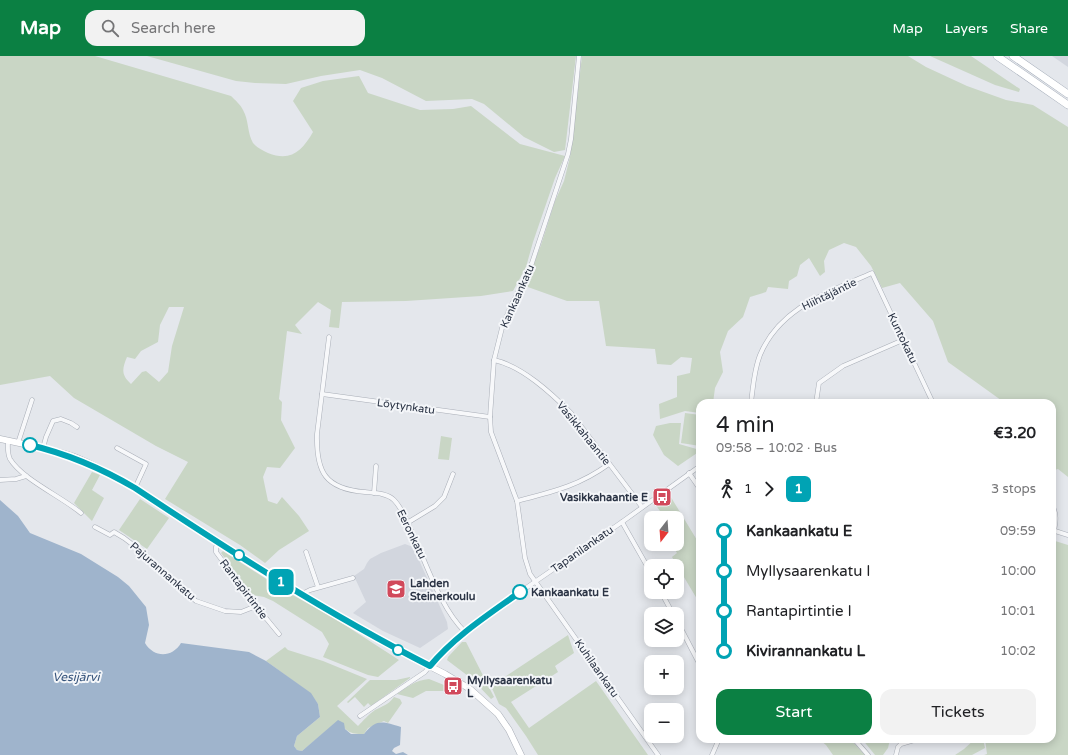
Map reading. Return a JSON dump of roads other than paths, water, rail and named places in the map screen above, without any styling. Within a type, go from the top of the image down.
[{"type":"main road","points":[[997,56],[1068,105]]},
{"type":"main road","points":[[1013,56],[1068,94]]},
{"type":"main road","points":[[0,439],[72,456],[111,474],[302,594],[394,648],[456,680],[470,689],[498,714],[509,730],[521,755]]},
{"type":"street","name":"Kankaankatu","points":[[535,582],[527,567],[517,501],[491,432],[490,417],[494,360],[502,328],[510,308],[531,266],[568,154],[571,139],[579,56]]},
{"type":"street","name":"Kuntokatu","points":[[872,273],[931,399]]},
{"type":"street","name":"Hiihtäjäntie","points":[[752,399],[754,380],[760,356],[772,333],[791,313],[811,300],[872,273]]},
{"type":"street","name":"Eeronkatu","points":[[330,337],[316,449],[319,464],[323,473],[335,486],[350,491],[386,495],[395,501],[407,522],[443,602],[452,618],[464,632]]},
{"type":"street","points":[[817,399],[819,383],[843,366],[903,340]]},
{"type":"street","name":"Vasikkahaantie","points":[[494,360],[504,362],[515,368],[537,383],[559,401],[571,413],[642,507]]},
{"type":"street","name":"Löytynkatu","points":[[322,394],[490,417]]},
{"type":"street","points":[[18,443],[32,400]]},
{"type":"street","points":[[43,448],[47,432],[53,421],[61,419],[77,427]]},
{"type":"street","points":[[8,441],[7,449],[9,458],[17,468],[26,476],[73,506],[81,513]]},
{"type":"street","points":[[117,448],[146,464],[135,488]]},
{"type":"street","points":[[517,501],[555,491],[585,480],[609,464]]},
{"type":"street","points":[[374,493],[376,466]]},
{"type":"street","name":"Tapanilankatu","points":[[360,716],[425,672],[439,655],[464,632],[696,469]]},
{"type":"street","points":[[690,473],[696,482]]},
{"type":"street","points":[[407,522],[435,506],[444,497],[453,474]]},
{"type":"street","points":[[0,480],[16,479],[26,476]]},
{"type":"street","points":[[622,522],[644,561]]},
{"type":"street","name":"Pajurannankatu","points":[[96,527],[110,535],[114,532],[136,547],[196,601],[225,611],[241,612],[256,606]]},
{"type":"street","points":[[1056,531],[1068,535]]},
{"type":"street","name":"Rantapirtintie","points":[[218,542],[216,552],[279,634]]},
{"type":"street","points":[[306,552],[318,587]]},
{"type":"street","points":[[302,594],[318,587],[353,578]]},
{"type":"street","name":"Kuhilaankatu","points":[[535,582],[658,755]]},
{"type":"street","points":[[684,635],[696,658]]},
{"type":"street","points":[[712,755],[717,743]]},
{"type":"street","points":[[858,743],[868,755]]},
{"type":"street","points":[[896,755],[898,747],[904,743]]},
{"type":"water","name":"Vesijärvi","points":[[0,500],[18,516],[30,533],[81,554],[118,577],[129,586],[146,607],[149,625],[145,643],[153,651],[158,654],[168,654],[177,648],[181,643],[249,652],[266,661],[311,693],[318,704],[320,717],[297,736],[294,746],[297,750],[302,751],[338,720],[344,723],[345,729],[351,734],[364,734],[377,723],[385,723],[401,727],[400,745],[392,751],[396,754],[403,752],[408,755],[0,755]]},
{"type":"place","name":"Vasikkahaantie E","points":[[662,497]]},
{"type":"place","name":"Lahden Steinerkoulu","points":[[396,589]]},
{"type":"place","name":"Kankaankatu E","points":[[520,592]]},
{"type":"place","name":"Myllysaarenkatu L","points":[[453,686]]}]
